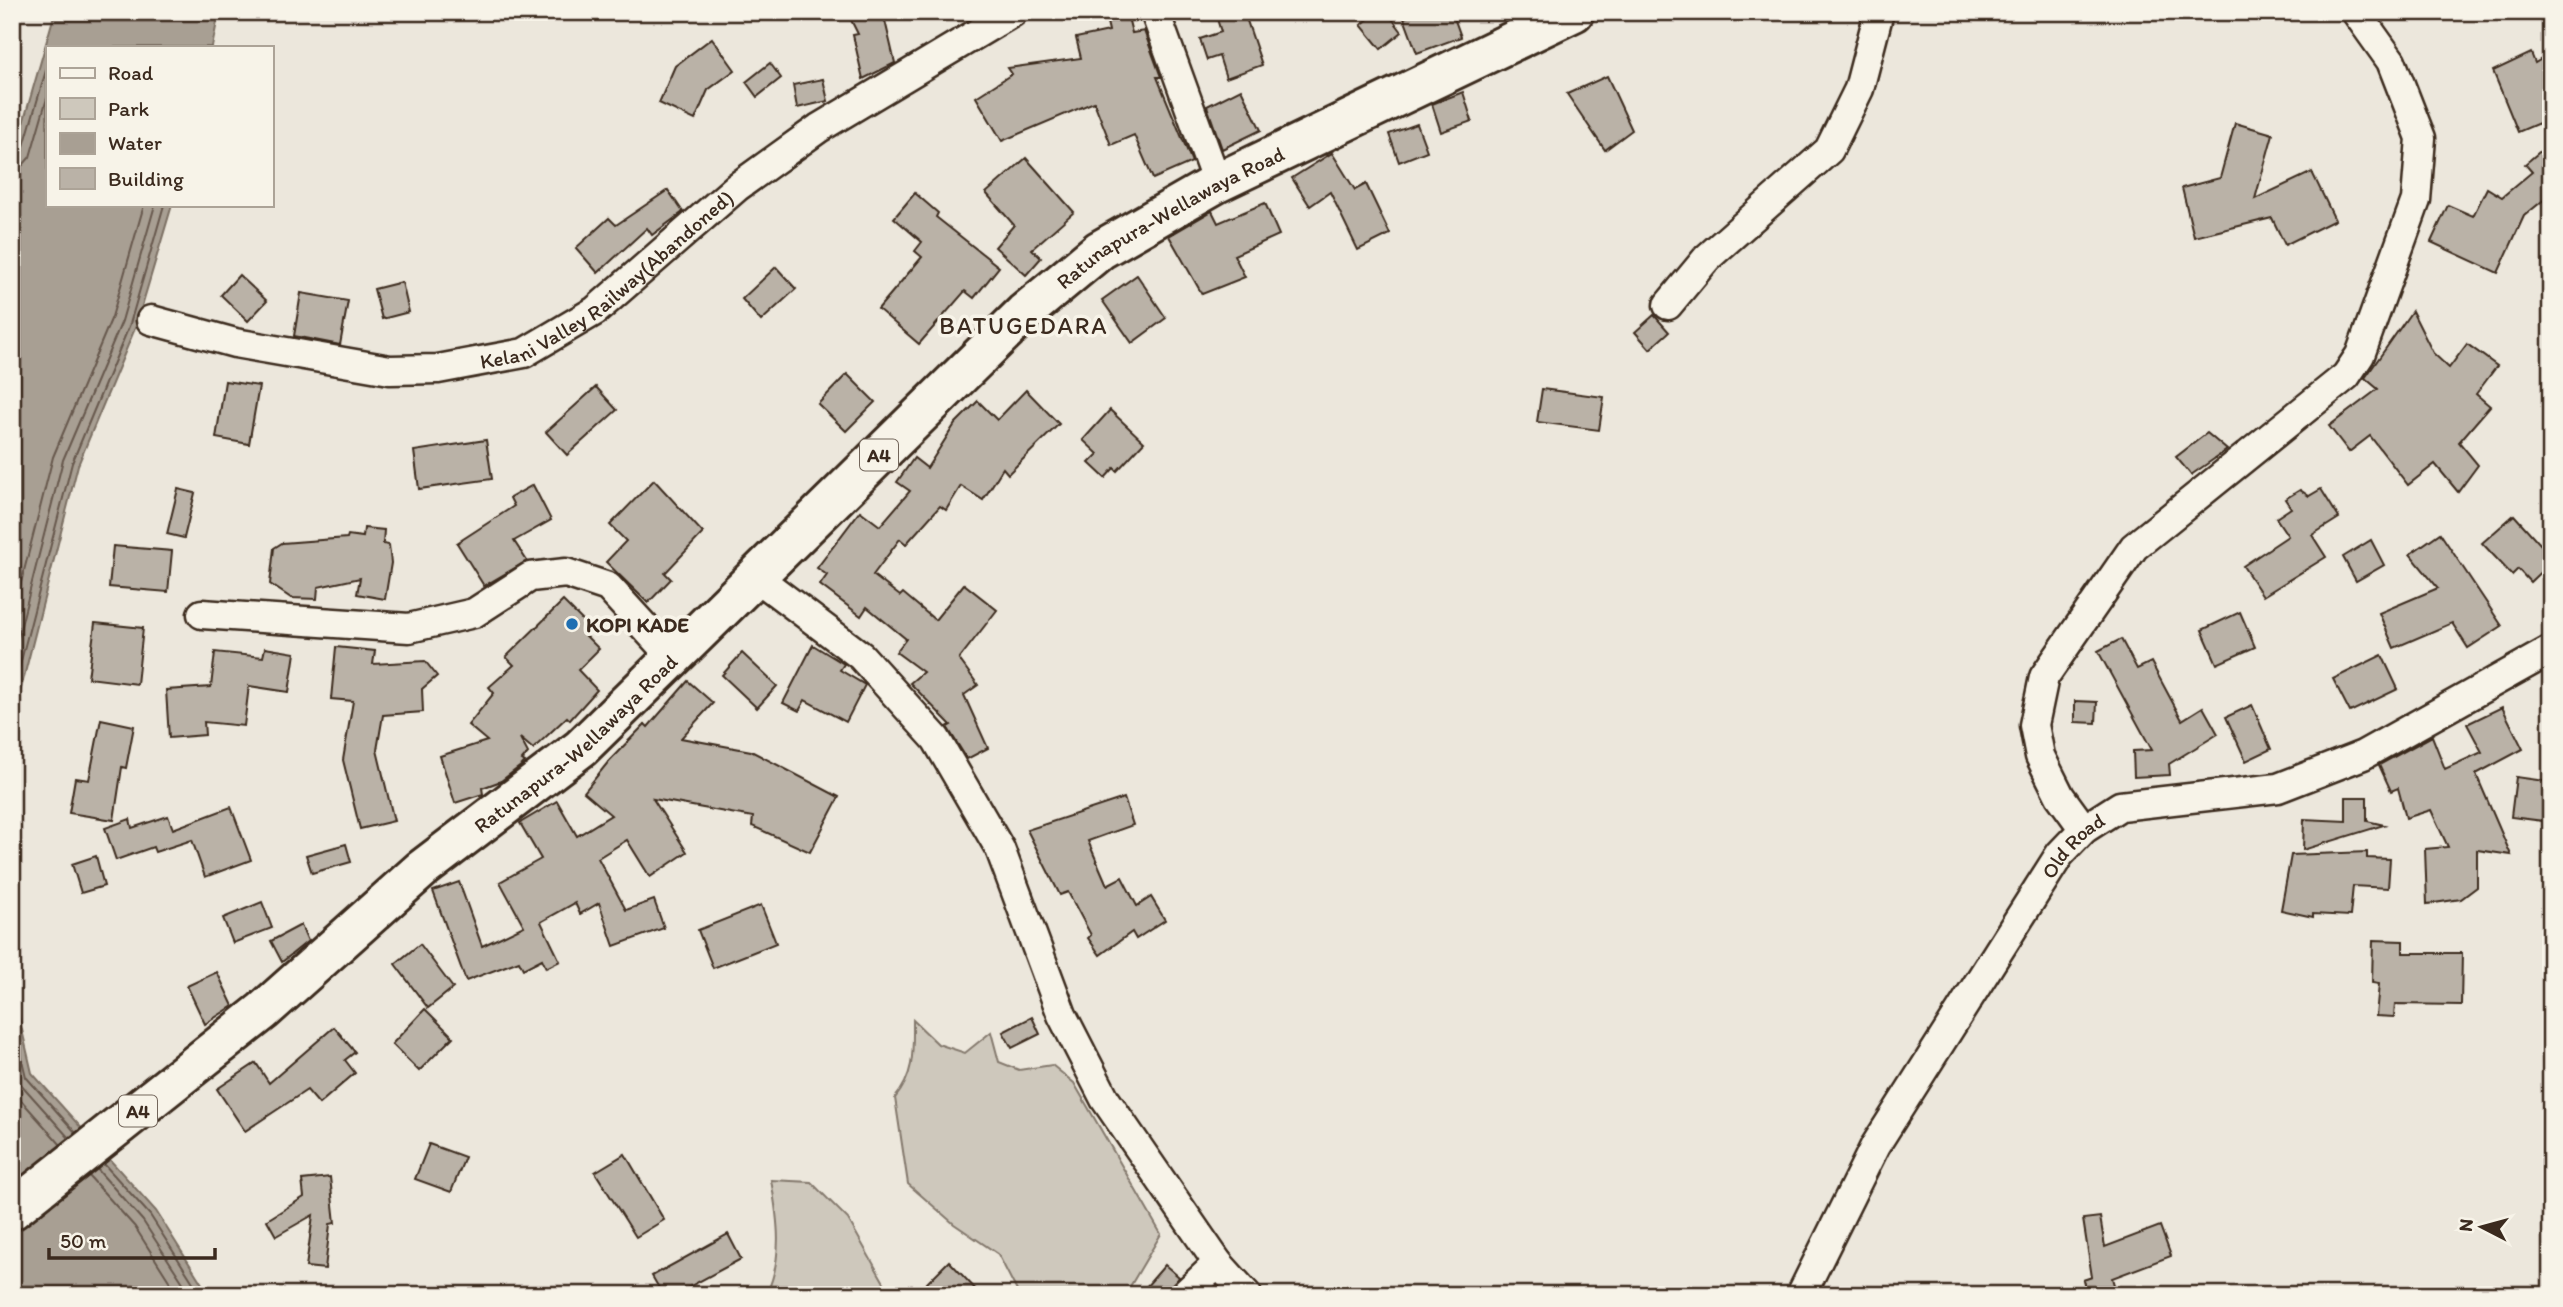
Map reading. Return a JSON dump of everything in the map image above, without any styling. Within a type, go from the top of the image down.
[{"type":"highway","name":"Ratunapura-Wellawaya Road","points":[[12,1210],[263,1011],[422,869],[582,748],[1024,313],[1100,250],[1217,183],[1574,12]]},
{"type":"street","name":"Kelani Valley Railway(Abandoned)","points":[[151,320],[235,343],[390,370],[438,369],[524,353],[595,311],[737,187],[820,128],[1013,12]]},
{"type":"street","points":[[1155,12],[1217,183]]},
{"type":"street","points":[[1668,305],[1707,258],[1829,150],[1858,89],[1879,12]]},
{"type":"street","points":[[2084,829],[2060,796],[2039,756],[2034,725],[2044,677],[2134,547],[2346,376],[2360,355],[2416,200],[2421,138],[2390,61],[2356,12]]},
{"type":"street","points":[[202,614],[409,628],[474,613],[530,577],[566,573],[608,587],[673,659]]},
{"type":"street","points":[[754,576],[861,656],[936,739],[1000,849],[1062,1015],[1105,1099],[1218,1263],[1247,1295]]},
{"type":"street","name":"Old Road","points":[[1801,1295],[1875,1146],[2060,854],[2084,829],[2120,806],[2278,789],[2363,755],[2551,650]]},
{"type":"street","points":[[1184,1295],[1218,1263]]},
{"type":"green space","points":[[913,1020],[938,1044],[965,1053],[991,1032],[999,1062],[1019,1070],[1052,1065],[1074,1083],[1161,1234],[1125,1295],[1019,1295],[998,1254],[954,1224],[908,1184],[895,1098],[909,1071],[913,1052]]},
{"type":"green space","points":[[771,1180],[811,1182],[848,1219],[891,1295],[766,1295],[775,1267],[778,1238]]},
{"type":"water","points":[[55,12],[219,12],[212,46],[46,46],[46,206],[172,206],[136,326],[78,465],[12,724],[12,162]]},
{"type":"water","points":[[12,987],[32,1073],[156,1211],[209,1295],[12,1295]]},
{"type":"building","points":[[847,12],[883,12],[895,63],[863,79],[853,35],[858,34]]},
{"type":"building","points":[[1215,12],[1244,12],[1262,65],[1226,78],[1219,56],[1207,60],[1200,39],[1221,32]]},
{"type":"building","points":[[1377,12],[1387,12],[1402,32],[1381,49],[1361,25]]},
{"type":"building","points":[[1419,12],[1452,12],[1461,37],[1417,53],[1404,18]]},
{"type":"building","points":[[1128,17],[1132,33],[1144,31],[1161,77],[1157,77],[1192,162],[1153,179],[1134,135],[1111,145],[1094,102],[1002,141],[976,97],[1012,74],[1008,68],[1081,58],[1076,38],[1109,31],[1107,22]]},
{"type":"building","points":[[712,38],[735,70],[708,90],[695,120],[659,103],[675,66]]},
{"type":"building","points":[[2531,53],[2535,63],[2551,53],[2551,118],[2518,132],[2493,71]]},
{"type":"building","points":[[770,63],[781,78],[757,97],[746,82]]},
{"type":"building","points":[[1607,76],[1632,130],[1605,150],[1567,94]]},
{"type":"building","points":[[823,79],[828,101],[797,108],[793,85]]},
{"type":"building","points":[[1241,89],[1261,130],[1222,149],[1207,106]]},
{"type":"building","points":[[1463,92],[1472,121],[1441,132],[1432,104]]},
{"type":"building","points":[[2235,123],[2273,134],[2255,199],[2312,172],[2335,220],[2285,245],[2272,218],[2194,237],[2182,188],[2220,178]]},
{"type":"building","points":[[1417,124],[1427,151],[1399,162],[1389,134]]},
{"type":"building","points":[[2551,142],[2551,194],[2524,216],[2498,273],[2431,242],[2448,205],[2473,216],[2487,188],[2502,197],[2532,172],[2525,164]]},
{"type":"building","points":[[1332,153],[1355,190],[1366,184],[1390,234],[1358,250],[1330,192],[1310,206],[1292,178]]},
{"type":"building","points":[[1026,158],[1074,212],[1032,249],[1041,258],[1026,275],[995,247],[1014,225],[986,193]]},
{"type":"building","points":[[668,190],[683,212],[652,235],[647,228],[598,273],[576,248],[609,218],[616,225]]},
{"type":"building","points":[[915,193],[938,213],[936,217],[999,267],[974,298],[965,291],[919,344],[878,309],[922,257],[915,251],[922,242],[894,218]]},
{"type":"building","points":[[1265,203],[1279,235],[1234,255],[1245,277],[1202,294],[1169,236],[1212,211],[1218,223]]},
{"type":"building","points":[[776,267],[796,289],[761,321],[742,299]]},
{"type":"building","points":[[239,275],[267,301],[248,321],[221,295]]},
{"type":"building","points":[[1137,275],[1166,318],[1132,343],[1102,300]]},
{"type":"building","points":[[402,282],[409,312],[382,319],[374,289]]},
{"type":"building","points":[[301,293],[348,301],[340,345],[294,336]]},
{"type":"building","points":[[2412,311],[2433,353],[2449,368],[2467,344],[2497,366],[2476,394],[2490,406],[2459,442],[2478,465],[2458,492],[2435,464],[2408,485],[2370,436],[2349,452],[2329,426],[2378,389],[2365,378]]},
{"type":"building","points":[[1654,315],[1669,332],[1650,349],[1635,332]]},
{"type":"building","points":[[847,374],[875,402],[846,431],[818,404]]},
{"type":"building","points":[[225,381],[259,386],[249,444],[216,438]]},
{"type":"building","points":[[596,387],[617,410],[567,455],[546,432]]},
{"type":"building","points":[[1542,389],[1604,397],[1599,430],[1537,422]]},
{"type":"building","points":[[1026,390],[1059,424],[1008,474],[1003,468],[983,500],[961,486],[946,510],[940,506],[906,544],[900,539],[873,575],[900,596],[903,593],[935,620],[964,584],[997,610],[959,659],[978,685],[964,695],[988,748],[967,759],[947,727],[951,725],[910,683],[923,672],[896,652],[906,639],[867,607],[861,616],[820,585],[827,575],[817,568],[860,511],[880,526],[910,491],[897,482],[914,458],[927,468],[955,424],[978,401],[997,420]]},
{"type":"building","points":[[1110,410],[1144,442],[1117,471],[1114,468],[1105,478],[1089,463],[1098,454],[1083,440]]},
{"type":"building","points":[[2207,433],[2227,450],[2191,475],[2176,457]]},
{"type":"building","points":[[486,440],[492,479],[419,489],[414,451]]},
{"type":"building","points":[[654,480],[703,533],[665,573],[671,579],[648,603],[606,562],[626,541],[610,525]]},
{"type":"building","points":[[533,485],[551,520],[514,541],[527,561],[484,586],[457,543],[514,506],[510,498]]},
{"type":"building","points":[[178,489],[195,493],[184,538],[167,534]]},
{"type":"building","points":[[2321,489],[2339,518],[2312,535],[2326,557],[2263,596],[2243,566],[2288,536],[2276,518],[2291,508],[2285,499],[2300,490],[2309,496]]},
{"type":"building","points":[[2514,515],[2551,556],[2551,562],[2530,582],[2518,569],[2512,575],[2482,543]]},
{"type":"building","points":[[364,528],[384,530],[383,544],[389,545],[391,563],[385,599],[357,594],[360,578],[318,587],[317,599],[291,598],[270,584],[274,548],[282,543],[347,538],[348,535],[363,537]]},
{"type":"building","points":[[2440,533],[2502,626],[2468,648],[2452,623],[2394,648],[2379,613],[2438,588],[2410,554]]},
{"type":"building","points":[[2371,540],[2384,565],[2356,581],[2343,557]]},
{"type":"building","points":[[113,546],[172,551],[168,592],[109,587]]},
{"type":"building","points":[[563,601],[588,626],[582,632],[599,649],[578,670],[597,690],[570,720],[567,717],[533,749],[520,738],[528,753],[522,760],[525,762],[522,765],[501,781],[482,788],[483,794],[455,803],[440,756],[487,741],[468,725],[494,693],[489,687],[514,665],[506,657]]},
{"type":"building","points":[[2240,612],[2255,647],[2217,664],[2202,630]]},
{"type":"building","points":[[95,623],[143,628],[137,684],[88,678]]},
{"type":"building","points":[[2121,639],[2137,669],[2151,662],[2182,720],[2203,707],[2218,734],[2169,764],[2170,775],[2134,777],[2133,751],[2152,750],[2098,651]]},
{"type":"building","points":[[813,645],[844,664],[840,670],[865,685],[846,722],[805,700],[799,711],[783,703]]},
{"type":"building","points":[[336,647],[375,651],[373,664],[425,661],[437,676],[422,689],[423,712],[383,715],[377,750],[394,821],[360,829],[343,760],[353,701],[331,699]]},
{"type":"building","points":[[265,648],[295,653],[289,692],[249,686],[244,726],[204,722],[205,735],[169,738],[166,690],[211,687],[215,652],[263,657]]},
{"type":"building","points":[[742,653],[777,686],[757,708],[722,675]]},
{"type":"building","points":[[2382,655],[2398,689],[2350,712],[2333,679]]},
{"type":"building","points":[[688,681],[713,703],[681,738],[751,751],[839,797],[810,852],[752,826],[753,817],[653,799],[687,852],[650,877],[627,840],[598,858],[626,910],[654,900],[664,928],[614,946],[599,903],[580,914],[575,903],[541,922],[560,961],[546,968],[542,959],[523,969],[519,961],[466,981],[433,891],[459,882],[482,946],[524,926],[500,882],[541,859],[520,823],[557,801],[577,836],[611,815],[584,792],[609,761],[645,724],[648,727]]},
{"type":"building","points":[[2075,701],[2097,702],[2096,723],[2075,722]]},
{"type":"building","points":[[2252,705],[2271,749],[2246,761],[2226,717]]},
{"type":"building","points":[[2502,707],[2523,749],[2476,774],[2511,855],[2477,850],[2477,887],[2461,899],[2427,904],[2425,849],[2448,847],[2431,810],[2406,818],[2398,788],[2391,791],[2379,765],[2432,736],[2445,769],[2482,752],[2467,724]]},
{"type":"building","points":[[101,719],[134,726],[126,768],[122,767],[114,820],[69,813],[75,778],[89,780]]},
{"type":"building","points":[[2516,777],[2551,782],[2551,822],[2511,817]]},
{"type":"building","points":[[2346,797],[2367,797],[2367,821],[2384,825],[2303,850],[2304,819],[2346,821]]},
{"type":"building","points":[[1124,798],[1133,825],[1088,841],[1107,885],[1122,877],[1137,906],[1151,897],[1165,920],[1136,939],[1132,932],[1100,955],[1088,938],[1091,935],[1068,892],[1060,895],[1027,830]]},
{"type":"building","points":[[231,807],[251,860],[205,877],[192,840],[155,852],[153,847],[116,860],[105,828],[130,819],[132,828],[168,816],[173,829]]},
{"type":"building","points":[[346,844],[351,862],[312,873],[306,855]]},
{"type":"building","points":[[2367,852],[2367,858],[2390,859],[2388,888],[2353,886],[2350,916],[2313,914],[2313,917],[2281,910],[2291,855]]},
{"type":"building","points":[[96,856],[104,886],[81,893],[72,864]]},
{"type":"building","points":[[262,902],[272,928],[233,943],[223,918]]},
{"type":"building","points":[[761,905],[776,943],[713,968],[698,930]]},
{"type":"building","points":[[301,925],[308,941],[282,962],[271,941]]},
{"type":"building","points":[[2373,940],[2403,941],[2403,953],[2462,953],[2461,1005],[2395,1004],[2394,1017],[2376,1016],[2379,984],[2372,983]]},
{"type":"building","points":[[420,944],[453,988],[428,1008],[395,964]]},
{"type":"building","points":[[217,972],[233,1006],[205,1024],[187,986]]},
{"type":"building","points":[[425,1009],[453,1037],[419,1071],[392,1044]]},
{"type":"building","points":[[1032,1017],[1040,1034],[1012,1048],[1003,1032]]},
{"type":"building","points":[[334,1027],[355,1052],[345,1060],[355,1073],[319,1104],[307,1090],[245,1131],[217,1089],[256,1063],[269,1083]]},
{"type":"building","points":[[429,1144],[465,1157],[451,1192],[415,1179]]},
{"type":"building","points":[[625,1154],[664,1220],[636,1237],[595,1172]]},
{"type":"building","points":[[330,1177],[335,1223],[330,1224],[325,1269],[306,1267],[313,1215],[276,1236],[267,1220],[304,1197],[302,1180]]},
{"type":"building","points":[[2100,1217],[2105,1247],[2160,1226],[2171,1256],[2112,1278],[2117,1295],[2087,1295],[2083,1280],[2092,1277],[2083,1219]]},
{"type":"building","points":[[728,1234],[741,1259],[685,1289],[689,1295],[663,1295],[652,1276]]},
{"type":"building","points":[[949,1261],[981,1295],[915,1295]]},
{"type":"building","points":[[1165,1265],[1179,1277],[1168,1295],[1139,1295]]},
{"type":"place","name":"KOPI KADE","points":[[572,624]]},
{"type":"district","name":"BATUGEDARA","points":[[1024,325]]}]
